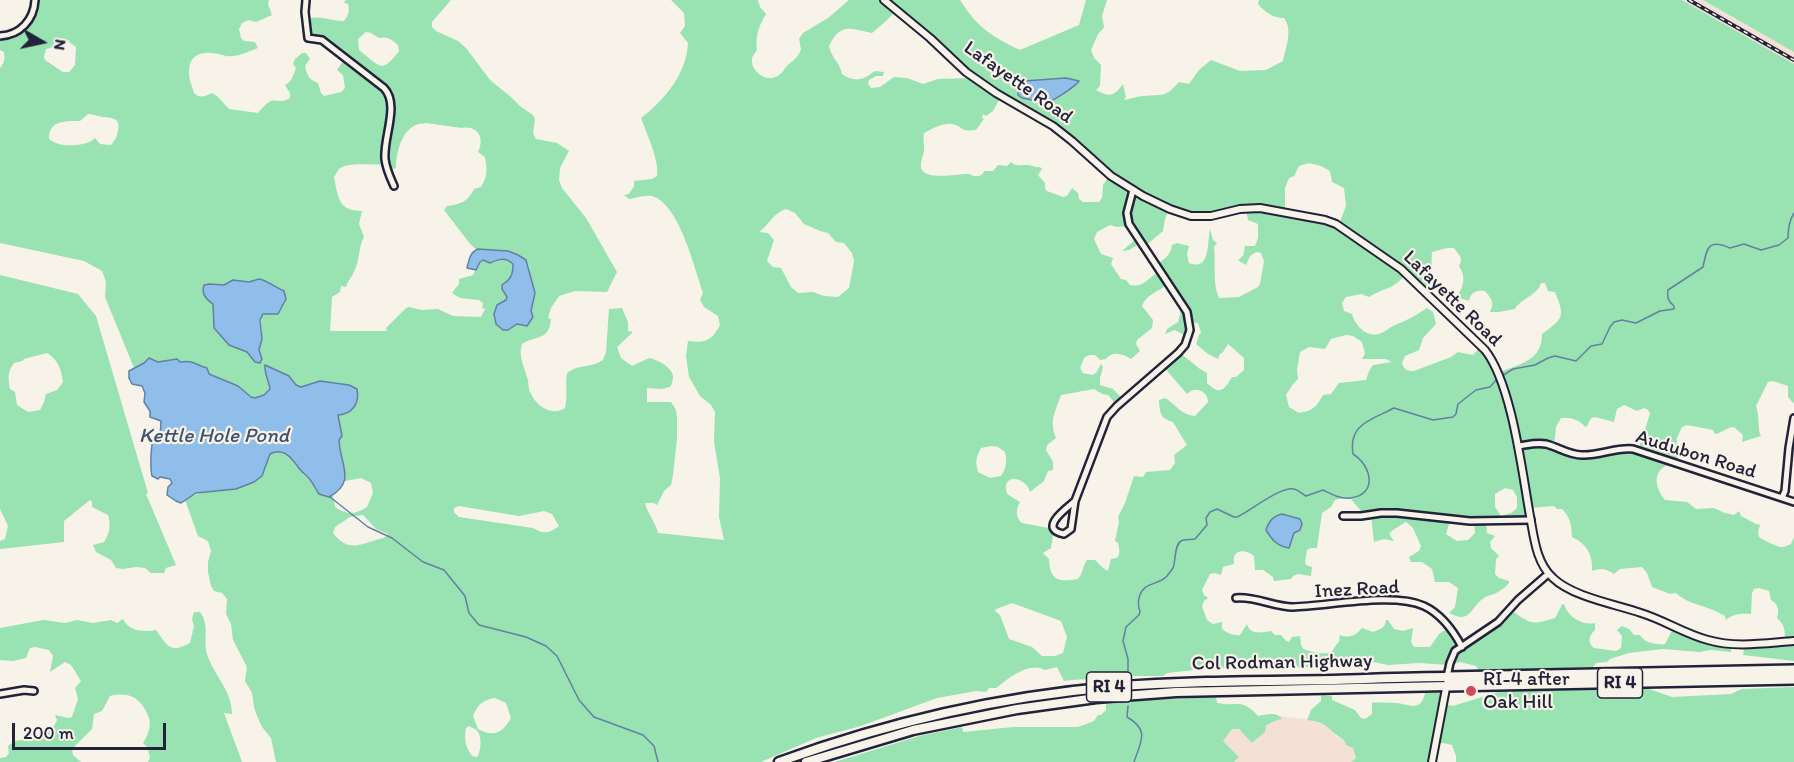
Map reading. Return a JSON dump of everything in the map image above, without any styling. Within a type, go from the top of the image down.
[{"type":"highway","name":"Col Rodman Highway","points":[[806,762],[913,730],[1017,709],[1096,698],[1176,692],[1447,681],[1794,670]]},
{"type":"highway","name":"Col Rodman Highway","points":[[780,762],[877,730],[917,720],[1010,701],[1082,690],[1182,683],[1794,679]]},
{"type":"street","points":[[0,36],[15,32],[25,26],[32,16],[35,0]]},
{"type":"street","points":[[306,0],[308,38],[322,40],[384,88],[390,96],[392,106],[385,158],[387,171],[394,186]]},
{"type":"street","name":"Lafayette Road","points":[[884,0],[966,72],[996,93],[1053,126],[1111,176],[1133,190],[1170,209],[1191,216],[1211,216],[1240,209],[1260,208],[1336,224],[1401,269],[1489,356],[1506,397],[1541,563],[1548,574]]},
{"type":"street","points":[[1075,501],[1054,521],[1054,528],[1058,532],[1064,534],[1071,529],[1075,501],[1107,417],[1178,353],[1185,345],[1190,330],[1182,304],[1129,224],[1127,213],[1133,190]]},
{"type":"street","points":[[1782,498],[1794,418]]},
{"type":"street","name":"Audubon Road","points":[[1518,446],[1541,444],[1585,456],[1623,448],[1633,449],[1794,502]]},
{"type":"street","points":[[1343,516],[1397,513],[1470,521],[1531,520]]},
{"type":"street","points":[[1432,762],[1455,651],[1498,622],[1518,600],[1548,574],[1573,591],[1656,617],[1708,640],[1743,644],[1794,641]]},
{"type":"street","name":"Inez Road","points":[[1236,598],[1247,598],[1282,607],[1402,600],[1422,605],[1439,616],[1452,629],[1462,647]]},
{"type":"street","points":[[0,694],[24,690],[34,691]]},
{"type":"shaded area","points":[[1682,0],[1703,0],[1794,52],[1794,64]]},
{"type":"shaded area","points":[[1280,716],[1320,721],[1326,724],[1337,737],[1344,740],[1346,745],[1353,748],[1356,758],[1351,762],[1234,762],[1239,757],[1223,741],[1234,727],[1253,743],[1271,721],[1281,719]]},
{"type":"green space","points":[[33,0],[269,0],[272,15],[256,22],[248,20],[242,23],[239,29],[244,41],[255,42],[258,48],[234,56],[203,53],[194,58],[189,70],[190,82],[196,95],[203,96],[212,93],[229,109],[258,113],[272,101],[290,98],[285,85],[291,80],[296,68],[293,64],[295,59],[302,53],[306,53],[310,59],[305,66],[310,79],[318,83],[324,96],[341,92],[345,88],[343,75],[337,70],[344,60],[315,38],[304,20],[320,18],[344,21],[349,9],[348,4],[343,2],[347,0],[451,0],[432,22],[432,27],[458,41],[490,80],[533,115],[535,119],[533,133],[536,139],[557,143],[569,151],[560,168],[559,180],[562,188],[586,218],[617,272],[607,292],[575,291],[559,296],[551,308],[548,331],[522,344],[521,357],[530,392],[536,402],[545,409],[555,411],[565,408],[567,373],[603,360],[606,352],[609,309],[622,308],[628,322],[628,331],[633,332],[617,347],[621,358],[632,366],[649,358],[653,359],[666,366],[673,378],[669,387],[647,388],[647,402],[671,402],[677,417],[677,439],[671,485],[664,491],[657,505],[645,503],[648,511],[658,533],[724,540],[719,517],[720,478],[714,442],[715,412],[711,405],[700,396],[689,377],[686,356],[688,341],[700,342],[714,335],[720,325],[718,316],[704,307],[700,300],[703,293],[691,255],[673,215],[657,198],[647,196],[629,199],[624,195],[629,194],[634,181],[652,179],[657,176],[655,155],[641,118],[666,95],[679,75],[687,54],[688,43],[680,33],[685,26],[684,13],[671,0],[758,0],[766,14],[758,31],[757,50],[752,63],[757,72],[770,78],[780,74],[798,56],[801,49],[799,39],[803,33],[828,18],[849,0],[960,0],[986,30],[1020,50],[1079,25],[1086,0],[1107,0],[1102,16],[1104,26],[1091,50],[1094,58],[1101,65],[1100,86],[1096,90],[1108,95],[1117,91],[1123,84],[1126,97],[1124,100],[1163,94],[1179,82],[1189,84],[1199,70],[1211,60],[1240,71],[1266,70],[1283,61],[1288,39],[1287,23],[1284,18],[1273,16],[1263,10],[1258,4],[1259,0],[1682,0],[1794,64],[1794,404],[1788,397],[1788,386],[1773,381],[1768,382],[1756,406],[1761,436],[1742,442],[1743,435],[1734,427],[1715,434],[1713,430],[1687,425],[1682,427],[1677,438],[1677,445],[1681,448],[1676,462],[1668,464],[1659,472],[1658,488],[1665,500],[1687,502],[1696,509],[1714,508],[1734,515],[1739,511],[1741,516],[1760,525],[1759,537],[1777,546],[1791,544],[1794,537],[1794,661],[1743,655],[1745,644],[1785,641],[1784,628],[1777,618],[1778,608],[1771,600],[1769,591],[1754,589],[1751,614],[1737,614],[1726,620],[1725,616],[1676,593],[1670,594],[1652,587],[1642,567],[1620,569],[1614,574],[1603,569],[1592,571],[1588,551],[1582,543],[1572,537],[1567,515],[1562,509],[1554,506],[1530,508],[1531,517],[1509,520],[1501,516],[1486,521],[1487,533],[1495,536],[1490,542],[1491,548],[1499,556],[1496,559],[1495,574],[1509,583],[1495,594],[1484,598],[1466,616],[1456,616],[1449,613],[1455,607],[1458,588],[1449,582],[1435,582],[1432,569],[1422,562],[1411,562],[1409,557],[1419,551],[1421,546],[1413,528],[1406,522],[1389,534],[1394,541],[1384,539],[1374,542],[1371,515],[1365,516],[1351,499],[1343,498],[1335,500],[1331,507],[1322,513],[1317,548],[1307,550],[1305,561],[1306,565],[1312,567],[1311,576],[1298,574],[1291,579],[1274,581],[1273,577],[1263,570],[1255,570],[1254,556],[1247,552],[1239,552],[1234,556],[1234,564],[1223,567],[1221,575],[1210,574],[1202,590],[1208,598],[1202,606],[1207,620],[1213,624],[1222,622],[1222,629],[1235,635],[1240,635],[1247,624],[1254,632],[1271,631],[1275,635],[1281,635],[1289,642],[1292,637],[1300,636],[1303,649],[1323,653],[1333,650],[1339,642],[1340,635],[1352,636],[1362,628],[1373,632],[1382,628],[1386,620],[1394,629],[1403,631],[1413,628],[1411,642],[1414,647],[1430,647],[1439,634],[1449,627],[1462,645],[1511,610],[1528,621],[1541,622],[1555,618],[1561,605],[1564,604],[1576,620],[1595,623],[1595,630],[1590,639],[1590,644],[1594,648],[1616,651],[1621,648],[1622,636],[1617,630],[1622,626],[1634,635],[1640,635],[1648,642],[1655,644],[1665,644],[1674,627],[1704,639],[1732,644],[1731,652],[1663,649],[1629,653],[1607,662],[1596,663],[1593,667],[1479,671],[1476,666],[1460,662],[1450,665],[1419,663],[1388,665],[1373,662],[1340,662],[1313,667],[1211,668],[1167,673],[1163,676],[1108,676],[1064,681],[1057,667],[1045,670],[1032,668],[1019,672],[996,688],[989,688],[986,692],[976,691],[937,698],[861,726],[816,738],[761,762],[276,762],[271,738],[262,727],[254,707],[252,693],[245,681],[247,667],[233,640],[231,624],[226,614],[227,599],[222,593],[214,591],[211,586],[208,562],[211,551],[208,541],[198,536],[185,500],[197,494],[246,486],[256,480],[264,470],[270,454],[280,451],[288,455],[316,490],[333,496],[335,507],[343,512],[354,513],[367,507],[373,493],[371,483],[361,478],[345,481],[339,449],[338,414],[320,381],[301,387],[296,385],[289,376],[265,365],[270,389],[264,395],[255,398],[238,386],[209,374],[201,366],[188,361],[144,363],[134,368],[105,297],[106,282],[102,271],[84,261],[0,243],[0,68],[4,52],[0,50],[0,35],[24,24]],"holes":[[[896,11],[971,78],[938,79],[923,84],[907,78],[894,77],[880,87],[871,88],[868,84],[869,80],[876,76],[883,76],[884,72],[875,71],[867,77],[851,79],[842,74],[829,46],[833,38],[842,30],[872,33]],[[366,32],[379,38],[390,39],[398,45],[399,51],[393,59],[384,65],[376,64],[359,50],[358,39]],[[59,40],[66,40],[76,47],[75,65],[69,72],[63,72],[45,60],[46,49],[55,47]],[[1066,78],[1079,81],[1047,103],[1024,81]],[[1001,96],[1073,141],[1110,175],[1103,185],[1102,198],[1099,202],[1083,202],[1072,188],[1067,196],[1063,197],[1047,191],[1045,183],[1038,175],[1042,169],[1040,167],[1017,165],[1011,162],[1007,166],[998,165],[993,171],[985,171],[975,176],[968,174],[936,176],[922,170],[924,133],[945,124],[956,125],[964,130],[976,130],[984,119],[983,114],[986,116],[993,111]],[[88,114],[113,118],[118,123],[118,133],[111,145],[100,144],[95,138],[86,143],[72,145],[59,144],[49,139],[55,125],[80,121]],[[417,124],[468,128],[479,134],[481,142],[478,152],[485,157],[486,165],[486,176],[483,183],[466,199],[447,206],[444,210],[477,250],[508,251],[529,266],[530,280],[535,293],[531,311],[533,317],[528,325],[517,324],[503,330],[497,324],[495,316],[497,305],[506,301],[507,297],[502,289],[511,278],[513,264],[505,260],[490,263],[483,260],[473,275],[459,279],[459,284],[452,293],[460,298],[479,300],[483,303],[482,308],[485,309],[481,317],[453,316],[438,309],[422,310],[409,307],[386,328],[387,331],[330,331],[332,297],[340,292],[341,286],[346,287],[353,274],[364,237],[359,224],[362,211],[344,206],[338,197],[334,177],[339,169],[354,164],[384,164],[387,171],[396,168],[398,150],[403,138]],[[1309,163],[1330,171],[1332,182],[1344,188],[1346,206],[1339,224],[1285,211],[1285,188],[1289,178],[1294,176],[1299,166]],[[786,209],[795,213],[804,224],[828,233],[836,242],[844,243],[852,253],[854,261],[849,288],[838,297],[813,292],[798,293],[791,287],[781,268],[773,267],[767,261],[774,240],[768,233],[759,232],[778,213]],[[1169,209],[1205,216],[1246,209],[1248,220],[1258,224],[1258,238],[1255,246],[1245,246],[1243,256],[1238,260],[1246,265],[1250,256],[1256,252],[1261,253],[1264,261],[1260,284],[1239,297],[1219,298],[1216,286],[1214,247],[1217,243],[1213,240],[1210,229],[1207,254],[1201,263],[1196,265],[1189,263],[1187,254],[1189,246],[1177,243],[1172,245],[1166,257],[1154,266],[1157,273],[1142,284],[1134,286],[1121,279],[1111,264],[1113,258],[1101,254],[1094,239],[1097,232],[1110,225],[1128,226],[1136,239],[1122,251],[1139,244],[1143,248],[1163,231]],[[1454,248],[1461,259],[1459,266],[1463,277],[1463,285],[1457,297],[1469,301],[1474,292],[1485,291],[1492,301],[1490,312],[1499,312],[1515,309],[1536,291],[1541,283],[1545,283],[1548,291],[1555,292],[1561,316],[1542,334],[1541,343],[1534,356],[1499,373],[1480,347],[1473,355],[1458,352],[1451,357],[1414,371],[1408,370],[1402,363],[1405,356],[1419,350],[1423,338],[1436,324],[1433,312],[1427,308],[1382,332],[1371,334],[1359,327],[1352,314],[1344,311],[1342,303],[1346,297],[1361,294],[1369,297],[1393,286],[1405,275],[1424,291],[1432,277],[1432,252]],[[233,280],[268,281],[275,288],[261,318],[262,339],[259,350],[262,359],[250,357],[247,352],[229,345],[214,328],[210,284],[224,285]],[[1167,285],[1182,307],[1178,322],[1167,329],[1165,334],[1175,330],[1186,336],[1189,322],[1198,323],[1201,332],[1196,344],[1218,359],[1228,344],[1244,358],[1244,370],[1236,377],[1232,377],[1224,388],[1219,390],[1207,383],[1207,373],[1178,351],[1162,365],[1187,394],[1194,390],[1203,392],[1208,402],[1195,416],[1182,411],[1165,398],[1159,400],[1162,415],[1173,422],[1187,445],[1174,455],[1175,463],[1170,470],[1146,472],[1143,477],[1134,476],[1118,517],[1115,541],[1118,543],[1119,554],[1117,558],[1111,559],[1108,571],[1095,560],[1087,560],[1078,579],[1060,580],[1053,576],[1049,559],[1043,553],[1051,548],[1054,529],[1022,523],[1017,513],[1020,502],[1007,494],[1007,483],[1010,480],[1019,480],[1028,487],[1030,492],[1044,481],[1048,471],[1053,470],[1053,462],[1046,450],[1047,445],[1056,438],[1053,421],[1061,395],[1094,389],[1108,395],[1116,404],[1122,398],[1113,389],[1100,385],[1103,367],[1101,364],[1096,373],[1092,375],[1083,373],[1080,368],[1084,358],[1089,355],[1095,355],[1100,360],[1106,359],[1111,354],[1131,359],[1140,351],[1136,344],[1137,340],[1152,328],[1153,320],[1142,306],[1152,294]],[[1346,335],[1353,336],[1362,342],[1365,354],[1362,359],[1386,359],[1392,362],[1373,365],[1366,380],[1339,383],[1331,394],[1323,395],[1314,407],[1299,413],[1289,407],[1286,395],[1298,379],[1300,352],[1309,347],[1325,349],[1331,339]],[[1624,405],[1637,411],[1644,408],[1650,413],[1639,450],[1580,455],[1554,446],[1556,427],[1561,418],[1580,422],[1585,427],[1591,418],[1614,422],[1617,409]],[[991,446],[998,447],[1005,452],[1006,464],[1001,476],[990,478],[978,472],[977,457],[981,448]],[[1505,488],[1513,490],[1517,497],[1517,508],[1501,516],[1495,507],[1495,494]],[[459,506],[519,516],[544,511],[552,514],[559,526],[546,532],[459,517],[454,512],[454,508]],[[1282,514],[1300,530],[1294,533],[1268,523],[1275,516]],[[363,515],[376,529],[388,534],[383,538],[353,546],[343,543],[333,533],[335,527],[350,517]],[[1456,520],[1474,522],[1475,533],[1468,540],[1457,541],[1446,534],[1449,524]],[[1012,603],[1061,621],[1067,637],[1063,653],[1055,656],[1042,656],[1032,647],[1009,639],[1000,615],[994,610]],[[495,698],[506,703],[511,718],[501,731],[488,733],[478,729],[473,716],[481,703]],[[469,726],[477,731],[481,745],[477,757],[472,756],[465,739],[466,728]]]},
{"type":"green space","points":[[1703,0],[1794,0],[1794,52]]},
{"type":"green space","points":[[0,275],[78,294],[96,316],[148,493],[146,494],[176,565],[166,568],[164,573],[151,573],[145,568],[136,567],[116,568],[111,560],[96,552],[93,545],[104,542],[109,532],[109,522],[108,515],[92,507],[90,500],[64,521],[64,542],[0,549],[0,541],[5,539],[8,526],[0,509]],"holes":[[[47,353],[59,366],[63,382],[57,390],[46,394],[40,410],[28,412],[17,405],[15,392],[10,389],[9,373],[14,363]]]},
{"type":"green space","points":[[194,612],[200,612],[205,622],[207,654],[229,698],[232,714],[224,713],[242,762],[148,762],[150,758],[148,748],[143,743],[150,727],[148,716],[136,699],[122,695],[110,696],[102,711],[94,714],[92,729],[72,749],[73,755],[81,762],[0,762],[0,758],[6,757],[9,753],[8,746],[15,741],[36,738],[39,730],[54,726],[57,720],[55,715],[72,717],[78,699],[75,688],[81,681],[71,665],[65,662],[50,672],[53,656],[49,650],[30,648],[26,658],[13,661],[0,660],[0,628],[43,620],[65,623],[77,620],[93,623],[111,620],[117,623],[123,619],[133,629],[156,630],[166,644],[178,648],[190,643]]},
{"type":"green space","points":[[1794,687],[1794,762],[1456,762],[1452,745],[1443,743],[1436,744],[1433,762],[1351,762],[1356,758],[1353,748],[1346,745],[1344,740],[1324,725],[1307,720],[1311,710],[1321,701],[1321,695],[1332,696],[1332,700],[1355,710],[1361,718],[1365,719],[1372,714],[1372,703],[1414,706],[1421,703],[1425,693],[1445,692],[1444,704],[1453,706],[1501,691],[1649,689],[1672,697],[1731,694],[1742,689]]},
{"type":"green space","points":[[1216,697],[1217,703],[1244,705],[1258,716],[1274,714],[1282,719],[1266,726],[1265,732],[1252,743],[1239,729],[1232,729],[1223,741],[1239,757],[1234,762],[835,762],[919,736],[962,727],[963,732],[1013,727],[1078,727],[1094,721],[1106,710],[1106,704]]},
{"type":"water","points":[[1066,78],[1079,81],[1047,103],[1022,98],[1018,95],[1019,84],[1024,81]]},
{"type":"water","points":[[478,249],[508,251],[526,260],[535,293],[531,311],[533,317],[527,326],[517,324],[508,330],[503,330],[496,324],[494,314],[497,305],[507,297],[502,285],[511,276],[513,264],[505,260],[490,263],[483,260],[476,270],[467,268],[469,259]]},
{"type":"water","points":[[259,279],[284,291],[286,299],[278,314],[263,314],[260,320],[262,339],[259,350],[262,359],[260,363],[255,362],[247,352],[229,345],[214,328],[213,304],[206,298],[203,291],[204,285],[224,285],[233,280],[249,282]]},
{"type":"water","name":"Kettle Hole Pond","points":[[149,358],[158,362],[177,359],[180,362],[195,363],[207,368],[209,374],[238,386],[255,398],[264,395],[270,389],[265,365],[289,376],[296,385],[301,387],[320,381],[349,385],[357,389],[358,394],[354,407],[347,413],[338,415],[342,436],[339,440],[340,449],[345,472],[343,485],[329,497],[319,494],[310,479],[286,454],[275,452],[270,454],[262,476],[254,482],[236,489],[196,493],[181,503],[176,501],[167,495],[168,487],[172,483],[170,479],[160,477],[158,479],[152,476],[152,443],[153,440],[160,439],[161,421],[150,417],[150,411],[144,402],[145,393],[142,386],[132,384],[129,378],[129,371]]},
{"type":"water","points":[[1282,514],[1300,519],[1302,524],[1300,530],[1294,533],[1289,548],[1275,542],[1266,530],[1272,519]]},
{"type":"waterway","points":[[1502,376],[1513,369],[1535,365],[1555,356],[1576,361],[1591,346],[1602,344],[1614,322],[1622,320],[1636,323],[1660,311],[1674,309],[1668,299],[1668,290],[1703,267],[1710,247],[1717,244],[1730,248],[1744,244],[1761,250],[1779,245],[1788,238],[1789,225],[1794,213]]},
{"type":"waterway","points":[[1128,680],[1128,659],[1123,641],[1126,627],[1139,615],[1138,602],[1141,593],[1147,586],[1167,576],[1173,568],[1179,543],[1195,539],[1207,525],[1206,518],[1210,512],[1217,509],[1237,517],[1288,489],[1296,490],[1306,496],[1323,490],[1343,498],[1359,496],[1365,492],[1369,479],[1368,472],[1353,454],[1352,444],[1354,436],[1363,424],[1394,408],[1433,420],[1453,417],[1458,404],[1476,390],[1490,387],[1498,378]]},
{"type":"waterway","points":[[330,497],[368,527],[392,538],[423,562],[444,570],[465,596],[469,613],[479,625],[526,637],[546,646],[557,656],[579,700],[594,717],[643,735],[654,746],[658,762]]},
{"type":"waterway","points":[[1128,706],[1127,717],[1139,727],[1142,736],[1134,762]]},
{"type":"railway","points":[[1689,0],[1794,60]]},
{"type":"place","name":"RI-4 after Oak Hill","points":[[1471,691]]}]
